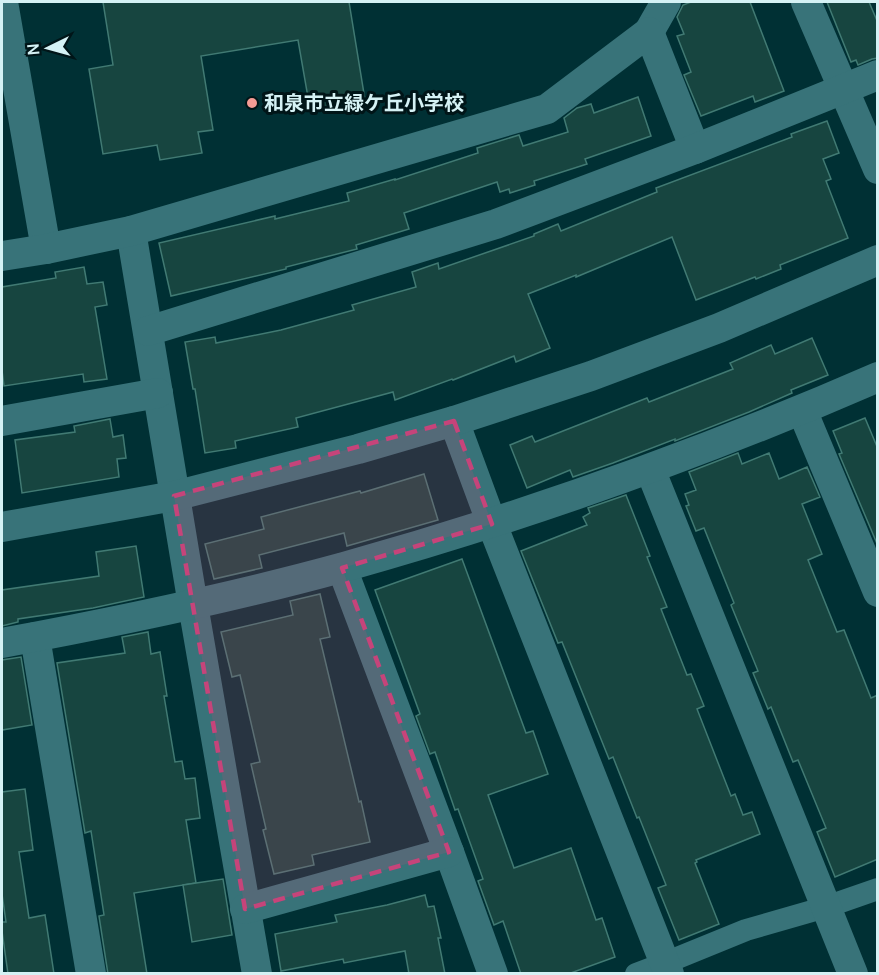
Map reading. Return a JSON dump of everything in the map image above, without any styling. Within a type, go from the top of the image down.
[{"type":"street","points":[[3,2],[9,76],[46,249]]},
{"type":"street","points":[[2,256],[131,231],[547,110],[649,32],[666,2]]},
{"type":"street","points":[[806,2],[878,170]]},
{"type":"street","points":[[649,32],[695,148]]},
{"type":"street","points":[[147,331],[496,224],[878,75]]},
{"type":"street","points":[[131,231],[174,496],[257,974]]},
{"type":"street","points":[[2,527],[174,496],[358,449],[454,421],[591,376],[719,328],[878,260]]},
{"type":"street","points":[[2,643],[193,605],[342,567],[492,524],[650,469],[802,410],[878,377]]},
{"type":"street","points":[[2,421],[158,393]]},
{"type":"street","points":[[802,410],[878,592]]},
{"type":"street","points":[[454,421],[492,524],[667,968]]},
{"type":"street","points":[[650,469],[853,974]]},
{"type":"street","points":[[342,567],[493,974]]},
{"type":"street","points":[[35,637],[91,974]]},
{"type":"street","points":[[245,909],[449,852]]},
{"type":"street","points":[[636,974],[667,968],[746,930],[826,907],[878,888]]},
{"type":"highlighted area","points":[[454,421],[492,524],[342,568],[449,852],[245,909],[174,496]]},
{"type":"building","points":[[103,2],[349,2],[365,100],[310,109],[298,40],[201,56],[213,130],[198,132],[202,153],[160,160],[157,145],[103,154],[89,69],[113,65]]},
{"type":"building","points":[[691,2],[750,2],[784,91],[755,102],[753,96],[701,116],[684,75],[691,72],[677,36],[684,34],[677,17],[683,5]]},
{"type":"building","points":[[827,2],[869,2],[878,23],[878,58],[858,65],[856,60],[851,62]]},
{"type":"building","points":[[638,97],[651,136],[585,159],[587,164],[534,181],[535,185],[510,193],[509,189],[500,192],[497,182],[404,213],[409,229],[356,245],[357,249],[286,267],[286,269],[171,296],[159,243],[349,201],[347,193],[478,153],[477,148],[519,135],[523,146],[568,132],[564,118],[577,108],[591,104],[594,113]]},
{"type":"building","points":[[827,121],[839,153],[823,159],[831,179],[826,181],[848,238],[780,265],[781,269],[696,300],[672,237],[576,277],[576,275],[528,294],[550,348],[516,362],[514,356],[395,400],[393,392],[296,418],[298,427],[235,441],[236,448],[205,453],[185,342],[215,337],[216,343],[281,330],[354,310],[352,305],[416,287],[412,272],[438,263],[439,269],[534,236],[558,224],[561,231],[657,192],[656,188],[792,137],[791,134]]},
{"type":"building","points":[[84,267],[87,284],[103,282],[107,305],[95,307],[107,379],[84,382],[83,374],[4,386],[2,287],[56,278],[55,272]]},
{"type":"building","points":[[812,338],[828,375],[791,390],[792,393],[749,412],[675,441],[675,439],[573,477],[570,470],[527,488],[510,445],[532,436],[535,442],[647,398],[649,402],[733,369],[730,363],[771,345],[775,354]]},
{"type":"building","points":[[865,418],[878,449],[878,546],[839,454],[842,453],[833,431]]},
{"type":"building","points":[[110,419],[113,437],[123,435],[126,458],[117,459],[119,477],[22,493],[15,440],[75,432],[74,426]]},
{"type":"building","points":[[738,453],[742,464],[769,453],[779,479],[807,467],[820,497],[802,504],[822,554],[808,560],[837,632],[844,630],[871,698],[878,695],[878,859],[835,877],[817,832],[826,828],[798,760],[793,762],[771,707],[768,709],[753,673],[758,671],[731,605],[734,603],[704,528],[696,531],[686,506],[689,505],[685,494],[696,490],[689,472]]},
{"type":"building","points":[[424,474],[438,520],[347,546],[344,533],[259,555],[262,568],[214,579],[205,544],[264,529],[261,517],[360,491],[361,493]]},
{"type":"building","points":[[626,495],[667,607],[661,609],[687,675],[691,674],[704,706],[697,709],[731,796],[735,794],[743,815],[752,812],[760,834],[696,860],[695,863],[719,924],[679,940],[658,888],[666,885],[639,817],[637,818],[613,757],[609,759],[562,642],[558,643],[521,551],[587,525],[583,517],[590,513],[588,508]]},
{"type":"building","points":[[136,546],[144,597],[93,608],[18,619],[18,622],[2,626],[2,590],[99,576],[96,552]]},
{"type":"building","points":[[462,559],[526,733],[533,731],[548,774],[488,795],[514,868],[571,848],[596,920],[602,918],[615,957],[568,974],[521,974],[503,921],[494,925],[478,881],[483,879],[435,752],[430,754],[416,716],[420,714],[375,590]]},
{"type":"building","points":[[320,594],[330,637],[320,639],[370,842],[312,855],[314,865],[274,874],[251,764],[260,762],[240,675],[232,677],[221,632],[293,615],[290,601]]},
{"type":"building","points":[[148,632],[151,654],[160,652],[167,696],[164,696],[175,762],[182,761],[185,779],[195,778],[200,818],[186,820],[196,883],[134,893],[147,974],[108,974],[99,916],[104,915],[91,831],[85,833],[57,663],[125,653],[122,637]]},
{"type":"building","points":[[21,657],[32,725],[2,730],[2,660]]},
{"type":"building","points":[[25,789],[33,850],[19,852],[29,918],[45,915],[54,974],[8,974],[2,931],[2,922],[6,922],[2,894],[2,792]]},
{"type":"building","points":[[223,879],[232,935],[192,942],[183,885]]},
{"type":"building","points":[[425,895],[428,907],[434,906],[441,938],[438,938],[445,974],[409,974],[405,951],[344,963],[343,959],[281,971],[275,934],[337,922],[335,915]]},
{"type":"place","name":"和泉市立緑ケ丘小学校","points":[[252,103]]}]
